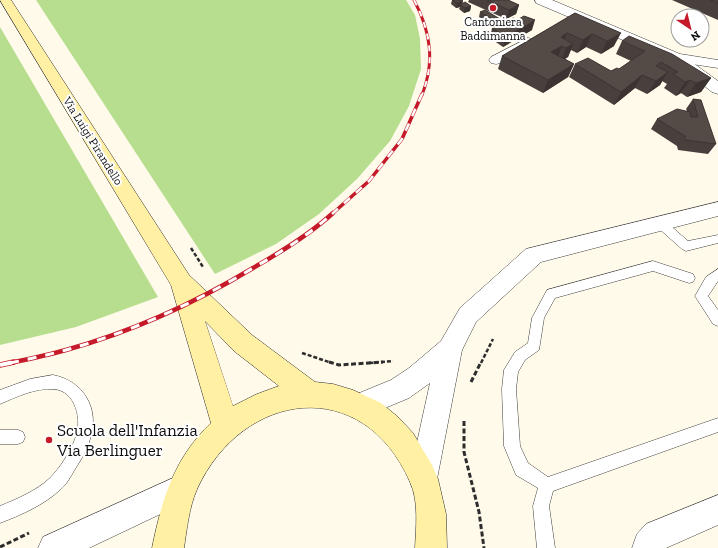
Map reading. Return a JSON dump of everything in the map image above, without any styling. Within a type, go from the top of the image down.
[{"type":"main road","name":"Via Luigi Pirandello","points":[[5,0],[182,282],[243,343],[310,394]]},
{"type":"main road","name":"Via Luigi Pirandello","points":[[182,282],[226,428]]},
{"type":"main road","points":[[168,548],[172,518],[182,489],[201,455],[226,428],[252,409],[281,398],[310,394],[336,396],[361,405],[386,423],[408,448],[424,479],[432,522],[431,548]]},
{"type":"street","points":[[541,0],[678,58],[718,64]]},
{"type":"street","points":[[559,23],[574,14]]},
{"type":"street","points":[[496,60],[540,34]]},
{"type":"street","points":[[678,58],[718,89]]},
{"type":"street","points":[[361,405],[400,389],[418,377],[450,348],[468,315],[534,255],[718,209]]},
{"type":"street","points":[[424,479],[453,392],[450,348]]},
{"type":"street","points":[[54,548],[182,489]]},
{"type":"street","points":[[648,548],[648,545],[657,535],[718,510]]},
{"type":"lane","points":[[660,223],[686,246],[718,238]]},
{"type":"lane","points":[[547,485],[522,469],[512,446],[509,389],[511,370],[520,356],[534,346],[535,327],[542,307],[551,294],[653,266],[689,278]]},
{"type":"lane","points":[[718,274],[710,281],[701,296],[718,320]]},
{"type":"lane","points":[[0,397],[42,383],[58,382],[70,388],[81,401],[84,420],[83,438],[72,460],[56,483],[28,501],[0,515]]},
{"type":"lane","points":[[547,485],[718,425]]},
{"type":"lane","points":[[0,437],[18,437]]},
{"type":"lane","points":[[546,548],[541,506],[547,485]]},
{"type":"path","points":[[187,242],[203,267]]},
{"type":"path","points":[[453,392],[493,339]]},
{"type":"path","points":[[296,351],[339,365],[408,360],[418,377]]},
{"type":"path","points":[[464,416],[464,452],[479,512],[484,548]]},
{"type":"green space","points":[[36,0],[406,0],[415,15],[420,39],[421,69],[409,106],[390,141],[357,179],[319,214],[276,244],[215,274]]},
{"type":"green space","points":[[0,27],[158,297],[76,327],[0,345]]},
{"type":"building","points":[[452,0],[461,0],[463,1],[457,3]]},
{"type":"building","points":[[487,0],[508,0],[519,5],[509,10]]},
{"type":"building","points":[[710,0],[718,0],[718,3]]},
{"type":"building","points":[[465,2],[471,6],[465,8],[460,5]]},
{"type":"building","points":[[485,10],[500,19],[495,21],[480,12]]},
{"type":"building","points":[[575,13],[621,33],[607,41],[592,34],[583,40],[567,33],[561,37],[573,44],[566,48],[562,46],[551,52],[574,64],[548,80],[502,56]]},
{"type":"building","points":[[524,16],[535,20],[506,37],[492,28],[513,18],[517,20]]},
{"type":"building","points":[[629,36],[672,54],[711,78],[696,83],[690,80],[685,82],[673,74],[678,72],[661,62],[656,66],[668,72],[656,81],[642,75],[621,92],[575,64],[588,58],[611,71],[617,68],[619,69],[645,51],[622,41]]},
{"type":"building","points":[[693,99],[701,100],[716,144],[685,140],[685,136],[657,119],[677,109],[690,112],[691,117],[698,117]]},
{"type":"railway","points":[[414,0],[424,24],[429,47],[429,71],[422,95]]},
{"type":"railway","points":[[332,214],[369,181],[402,139],[422,94]]},
{"type":"railway","points":[[10,363],[52,354],[90,343],[114,335],[185,305],[231,281],[305,236],[333,213]]},
{"type":"railway","points":[[0,365],[14,362]]},
{"type":"place","name":"Cantoniera Baddimanna","points":[[493,8]]},
{"type":"place","name":"Scuola dell'Infanzia Via Berlinguer","points":[[49,440]]}]
